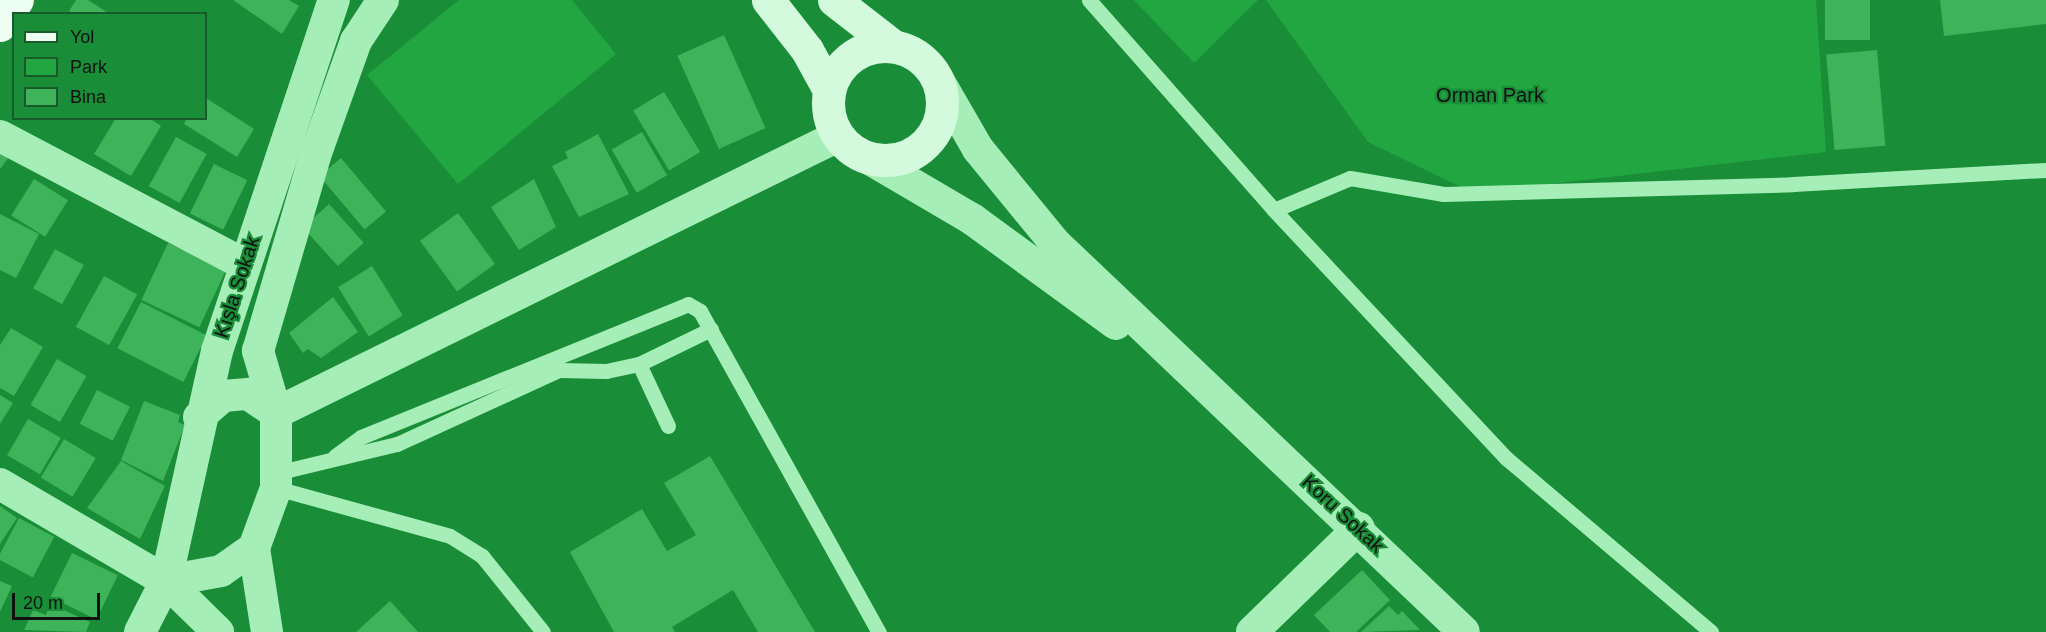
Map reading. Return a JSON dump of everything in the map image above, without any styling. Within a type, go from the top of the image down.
[{"type":"main road","points":[[0,26],[17,0]]},
{"type":"main road","points":[[768,0],[807,50],[829,90]]},
{"type":"main road","points":[[834,0],[892,45],[910,50],[936,78],[941,115],[922,147],[887,161],[868,158],[837,136],[829,119],[829,90],[840,66],[855,53],[892,45]]},
{"type":"street","name":"Kışla Sokak","points":[[140,632],[166,581],[200,417],[244,264],[334,0]]},
{"type":"street","name":"Kışla Sokak","points":[[276,480],[276,413],[258,351],[315,156],[357,41],[383,0]]},
{"type":"street","points":[[936,78],[978,149],[1055,243],[1218,399]]},
{"type":"street","points":[[0,136],[244,264]]},
{"type":"street","points":[[200,417],[223,396],[248,393],[276,413],[837,136]]},
{"type":"street","points":[[868,158],[972,219],[1218,399]]},
{"type":"street","name":"Koru Sokak","points":[[1218,399],[1359,528],[1464,632]]},
{"type":"street","points":[[267,632],[254,548],[276,480]]},
{"type":"street","points":[[0,484],[166,581],[218,632]]},
{"type":"street","points":[[1252,632],[1359,528]]},
{"type":"street","points":[[166,581],[221,571],[254,548]]},
{"type":"lane","points":[[1089,0],[1274,210],[1506,458],[1712,632]]},
{"type":"lane","points":[[1274,210],[1350,178],[1444,194],[1793,184],[2046,170]]},
{"type":"lane","points":[[335,456],[361,437],[688,304],[700,311],[711,329],[879,632]]},
{"type":"lane","points":[[276,480],[335,456],[398,444],[559,370],[606,371],[639,364],[711,329]]},
{"type":"lane","points":[[639,364],[668,426]]},
{"type":"lane","points":[[276,480],[450,536],[482,556],[543,632]]},
{"type":"green space","points":[[459,0],[572,0],[616,54],[458,184],[367,75]]},
{"type":"green space","points":[[1134,0],[1258,0],[1194,63]]},
{"type":"green space","name":"Orman Park","points":[[1266,0],[1816,0],[1826,152],[1473,193],[1368,142]]},
{"type":"building","points":[[76,0],[88,0],[107,12],[71,12],[69,11]]},
{"type":"building","points":[[233,0],[289,0],[299,6],[282,34]]},
{"type":"building","points":[[1825,0],[1870,0],[1870,40],[1825,40]]},
{"type":"building","points":[[1940,0],[2046,0],[2046,24],[1944,36]]},
{"type":"building","points":[[724,35],[765,128],[719,149],[677,56]]},
{"type":"building","points":[[1877,50],[1885,146],[1835,150],[1826,54]]},
{"type":"building","points":[[664,92],[700,152],[669,171],[633,111]]},
{"type":"building","points":[[207,99],[254,129],[237,157],[184,124],[186,120],[207,120]]},
{"type":"building","points":[[115,120],[152,120],[161,126],[131,176],[94,154]]},
{"type":"building","points":[[642,132],[667,175],[637,193],[612,150]]},
{"type":"building","points":[[598,134],[629,194],[579,217],[552,166],[568,158],[565,152]]},
{"type":"building","points":[[176,137],[207,154],[179,203],[149,186]]},
{"type":"building","points":[[0,145],[12,153],[0,169]]},
{"type":"building","points":[[341,158],[386,212],[365,230],[320,176]]},
{"type":"building","points":[[214,164],[247,180],[223,230],[190,213]]},
{"type":"building","points":[[34,179],[68,200],[45,237],[11,215]]},
{"type":"building","points":[[534,179],[556,227],[519,250],[491,207]]},
{"type":"building","points":[[329,204],[364,243],[338,266],[303,227]]},
{"type":"building","points":[[458,213],[495,264],[457,292],[420,241]]},
{"type":"building","points":[[0,214],[39,234],[16,278],[0,270]]},
{"type":"building","points":[[168,243],[226,270],[199,327],[141,300]]},
{"type":"building","points":[[55,249],[84,265],[62,304],[33,288]]},
{"type":"building","points":[[372,266],[403,315],[369,336],[338,287]]},
{"type":"building","points":[[104,276],[137,294],[109,345],[76,327]]},
{"type":"building","points":[[333,297],[358,332],[321,358],[308,349],[303,353],[289,333]]},
{"type":"building","points":[[141,302],[207,336],[183,382],[117,348]]},
{"type":"building","points":[[11,328],[43,347],[14,396],[0,388],[0,345]]},
{"type":"building","points":[[57,359],[86,376],[60,422],[30,405]]},
{"type":"building","points":[[97,390],[130,407],[113,441],[80,424]]},
{"type":"building","points":[[0,395],[13,403],[0,424]]},
{"type":"building","points":[[144,401],[180,415],[178,422],[185,425],[163,481],[121,460]]},
{"type":"building","points":[[28,419],[61,438],[40,474],[7,455]]},
{"type":"building","points":[[64,439],[96,458],[73,497],[41,478]]},
{"type":"building","points":[[710,456],[815,632],[758,632],[733,590],[672,627],[675,632],[614,632],[570,552],[642,509],[667,551],[696,535],[664,483]]},
{"type":"building","points":[[121,461],[165,486],[140,539],[87,508]]},
{"type":"building","points":[[0,506],[17,518],[0,544]]},
{"type":"building","points":[[19,518],[54,537],[33,577],[0,560],[0,554]]},
{"type":"building","points":[[72,553],[118,575],[96,619],[51,597]]},
{"type":"building","points":[[1362,570],[1390,600],[1356,632],[1330,632],[1314,615]]},
{"type":"building","points":[[0,581],[12,586],[0,612]]},
{"type":"building","points":[[390,601],[418,632],[356,632]]},
{"type":"building","points":[[50,604],[90,622],[86,632],[24,630],[33,610],[46,615]]},
{"type":"building","points":[[1389,606],[1398,615],[1402,611],[1420,630],[1361,632]]}]
